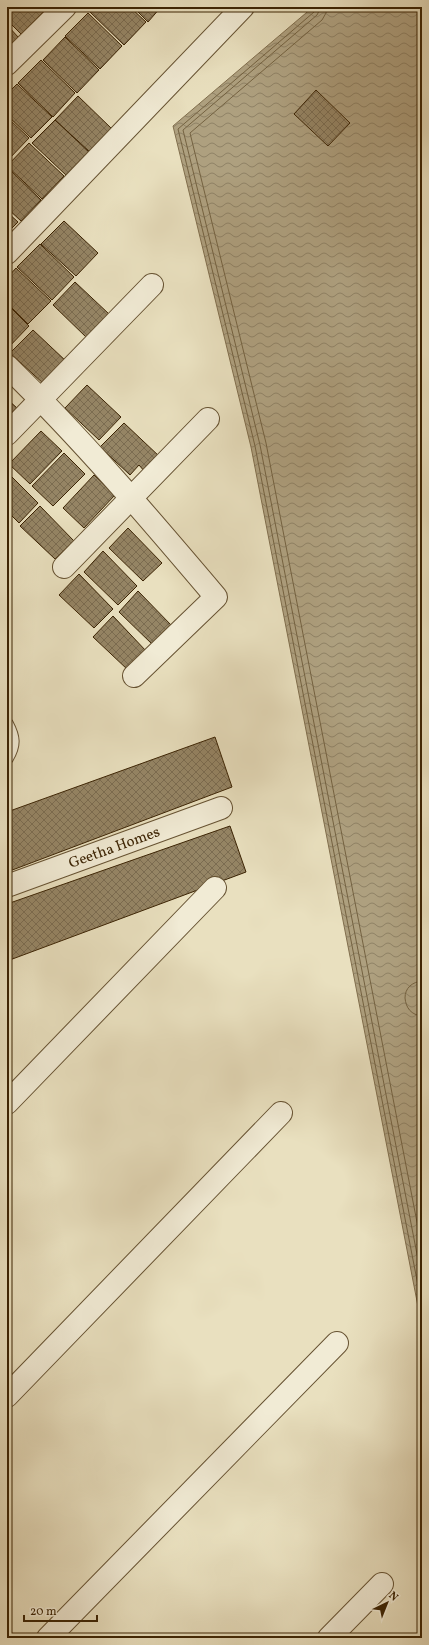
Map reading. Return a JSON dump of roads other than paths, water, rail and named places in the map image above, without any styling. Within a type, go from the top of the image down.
[{"type":"street","points":[[7,64],[65,7]]},
{"type":"street","points":[[7,253],[243,7]]},
{"type":"street","points":[[7,434],[152,285]]},
{"type":"street","points":[[7,366],[41,400],[132,498],[216,598],[134,676]]},
{"type":"street","points":[[64,568],[208,419]]},
{"type":"street","name":"Geetha Homes","points":[[7,886],[221,808]]},
{"type":"street","points":[[7,1103],[215,888]]},
{"type":"street","points":[[7,1396],[281,1113]]},
{"type":"street","points":[[48,1638],[337,1343]]},
{"type":"street","points":[[329,1638],[382,1584]]},
{"type":"lane","points":[[7,724],[12,734],[14,745],[7,758]]},
{"type":"water","points":[[313,7],[422,7],[422,996],[419,997],[422,1010],[422,1327],[251,447],[173,126]]}]
